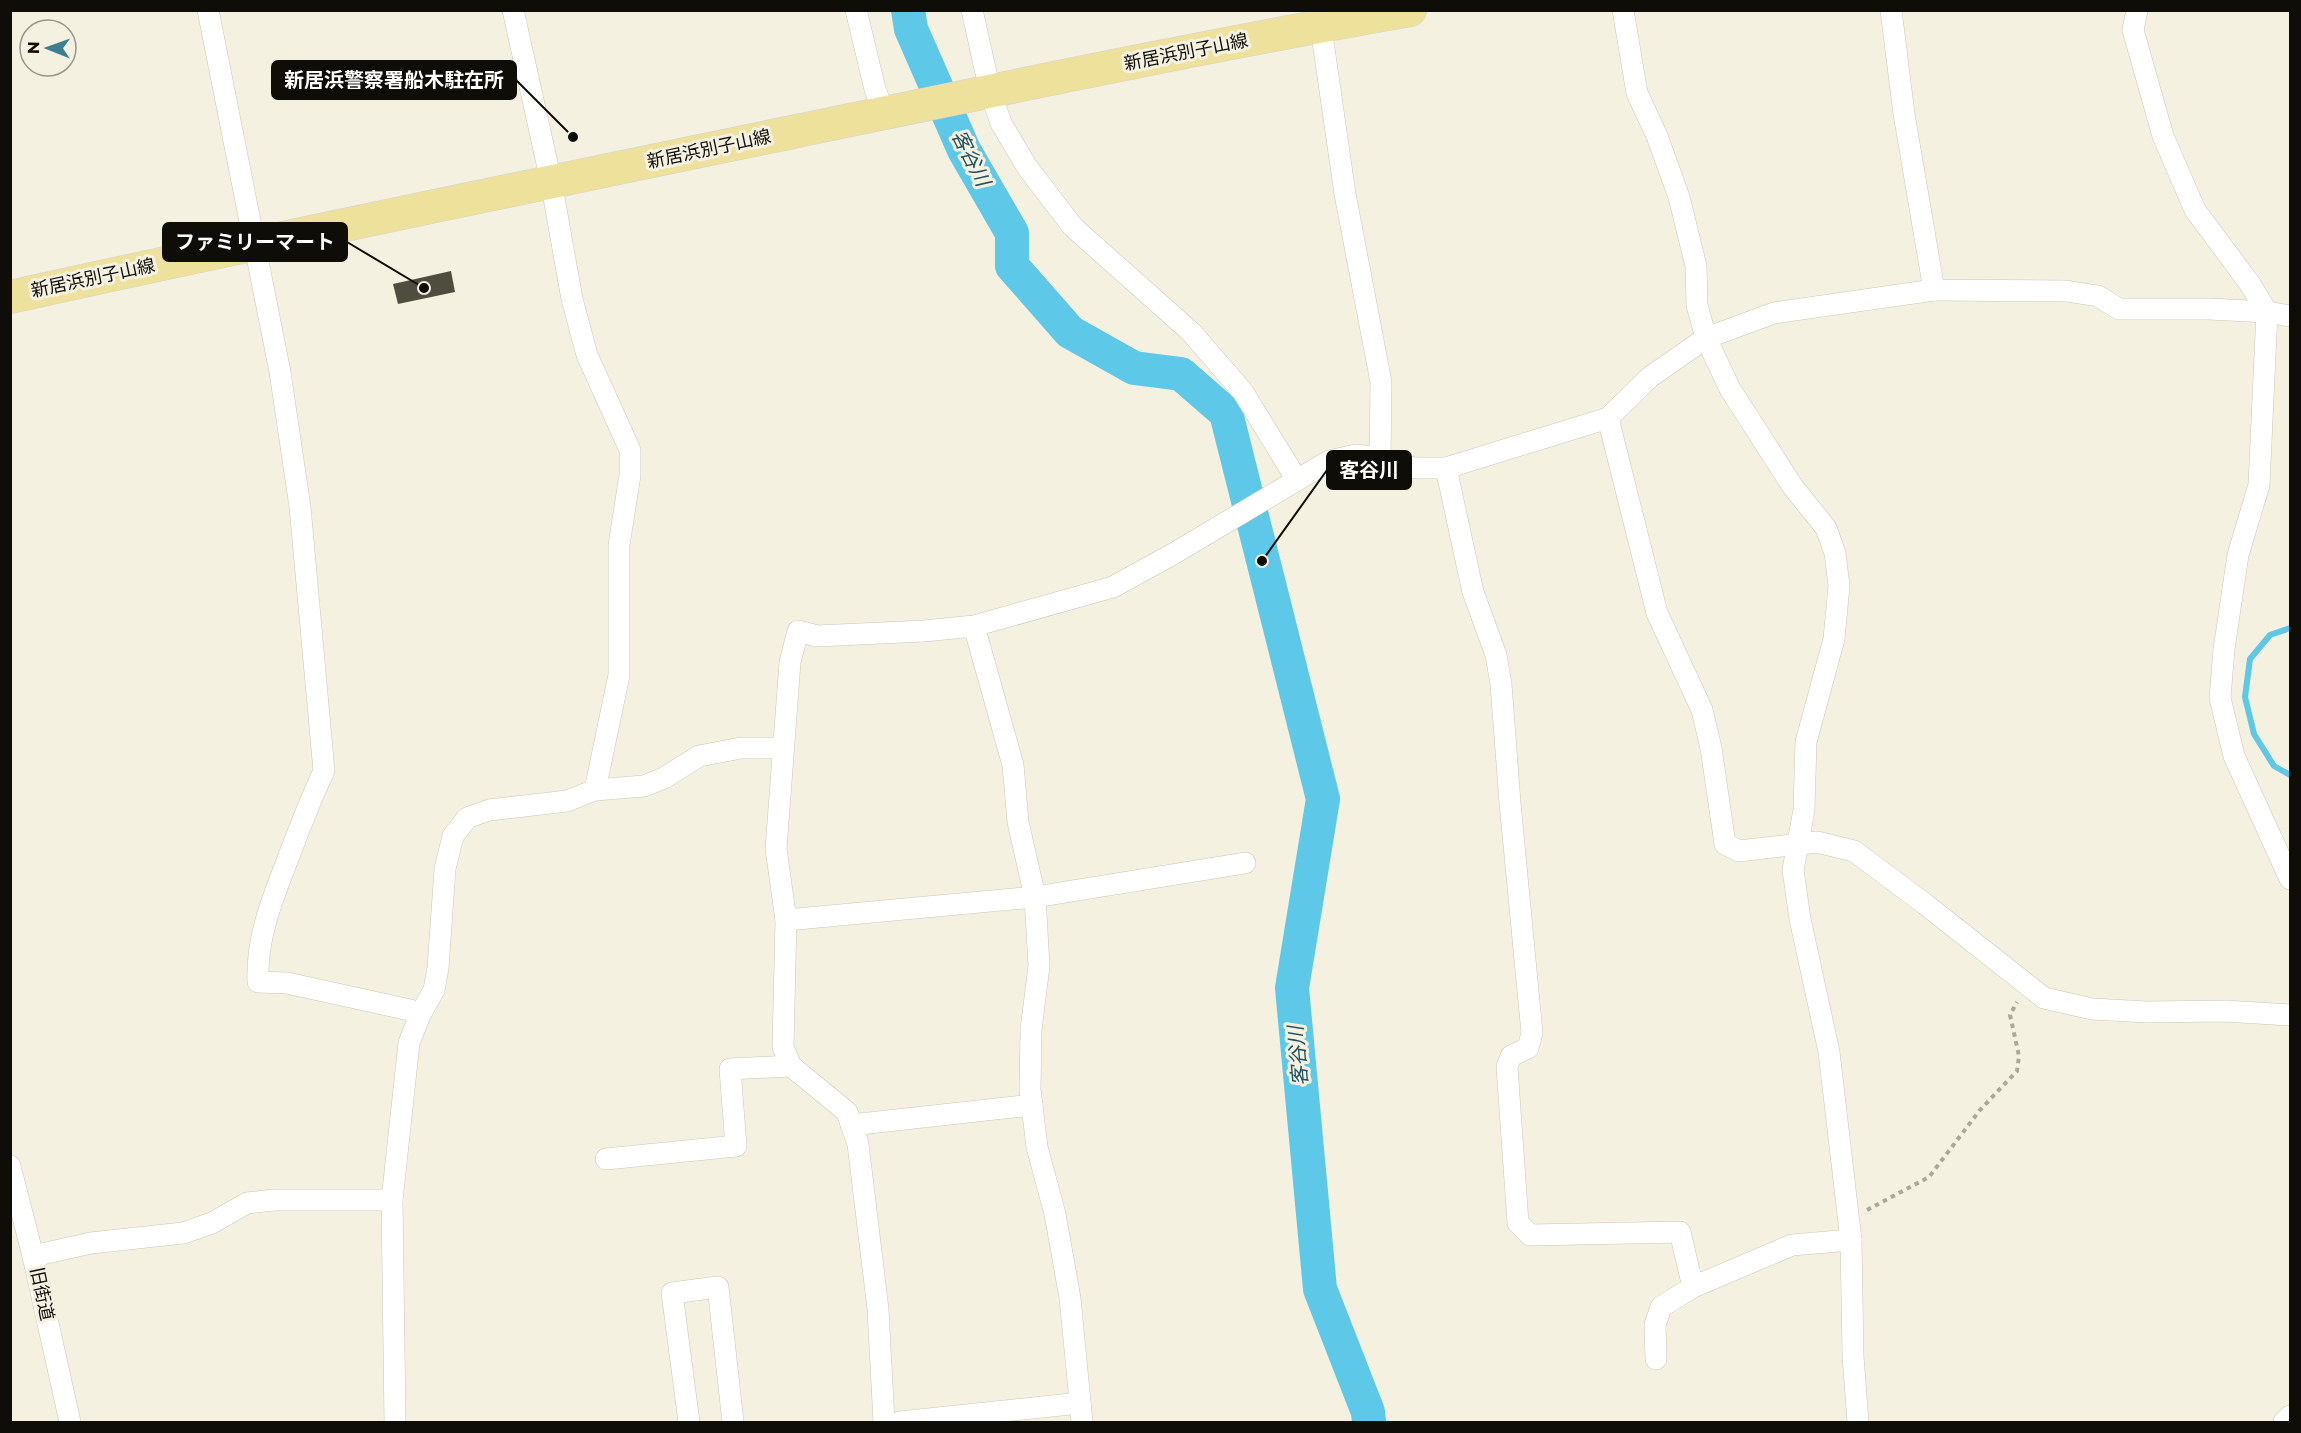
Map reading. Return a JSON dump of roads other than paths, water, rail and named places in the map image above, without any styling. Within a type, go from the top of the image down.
[{"type":"main road","name":"新居浜別子山線","points":[[10,297],[253,243],[889,112],[1320,18],[1410,10]]},
{"type":"street","points":[[208,10],[280,372],[300,507],[324,771],[309,803],[266,915],[257,965],[258,982],[286,983],[410,1010],[420,1015]]},
{"type":"street","points":[[513,10],[551,181],[572,299],[587,355],[630,450],[630,475],[619,545],[619,675],[596,790]]},
{"type":"street","points":[[855,10],[875,89],[889,112]]},
{"type":"street","points":[[972,10],[982,92],[1027,167],[1073,227],[1191,332],[1243,392],[1294,482]]},
{"type":"street","points":[[1623,10],[1638,93],[1657,136],[1679,197],[1695,266],[1697,305],[1706,338],[1730,388],[1793,487],[1826,528],[1835,553],[1839,586],[1834,639],[1806,742],[1804,810],[1793,870],[1800,919],[1829,1052],[1850,1231],[1853,1356],[1858,1422]]},
{"type":"street","points":[[1891,10],[1904,114],[1934,290]]},
{"type":"street","points":[[2137,10],[2133,30],[2163,136],[2195,210],[2250,284],[2267,312],[2259,485],[2238,555],[2224,649],[2220,698],[2234,756],[2290,879]]},
{"type":"street","points":[[1320,18],[1345,194],[1381,382],[1380,458]]},
{"type":"street","points":[[884,1422],[878,1309],[858,1144],[847,1112],[791,1066],[783,1047],[786,920],[776,849],[790,662],[798,631],[817,636],[924,631],[974,626],[1113,587],[1329,461],[1356,455],[1380,458],[1414,468],[1446,468],[1608,418],[1650,376],[1706,338],[1774,313],[1934,290],[2066,291],[2098,296],[2119,309],[2209,309],[2290,315]]},
{"type":"street","points":[[1608,418],[1657,613],[1702,710],[1711,748],[1725,844],[1739,851],[1817,842],[1854,851],[2044,998],[2092,1009],[2147,1012],[2225,1011],[2290,1015]]},
{"type":"street","points":[[1446,468],[1473,592],[1496,655],[1501,684],[1532,1033],[1528,1048],[1511,1056],[1507,1067],[1518,1223],[1530,1235],[1680,1232],[1693,1287]]},
{"type":"street","points":[[900,1422],[1081,1413],[1070,1298],[1055,1214],[1037,1147],[1030,1089],[1031,1030],[1039,966],[1035,897],[1018,822],[1013,765],[974,626]]},
{"type":"street","points":[[395,1422],[392,1200],[410,1042],[420,1015],[434,990],[438,968],[445,869],[453,836],[466,818],[489,810],[567,801],[596,790],[644,786],[664,778],[699,756],[741,748],[783,748]]},
{"type":"street","points":[[786,920],[1035,897],[1245,863]]},
{"type":"street","points":[[606,1159],[736,1146],[730,1069],[791,1066]]},
{"type":"street","points":[[852,1125],[1032,1105]]},
{"type":"street","name":"旧街道","points":[[10,1166],[14,1193],[33,1256],[70,1422]]},
{"type":"street","points":[[33,1256],[91,1243],[183,1233],[212,1223],[247,1203],[274,1200],[392,1200]]},
{"type":"street","points":[[1656,1359],[1654,1325],[1661,1307],[1693,1287],[1792,1245],[1850,1231]]},
{"type":"street","points":[[688,1422],[672,1293],[718,1287],[733,1422]]},
{"type":"street","points":[[2283,1422],[2290,1416]]},
{"type":"waterway","name":"客谷川","points":[[908,10],[911,29],[964,150],[1012,233],[1012,266],[1070,332],[1134,368],[1181,374],[1226,413],[1323,799],[1292,988],[1320,1289],[1368,1412],[1369,1422]]},
{"type":"waterway","points":[[2290,628],[2270,635],[2250,659],[2245,697],[2254,734],[2274,766],[2290,775]]},
{"type":"place","name":"新居浜警察署船木駐在所","points":[[573,137]]},
{"type":"place","name":"ファミリーマート","points":[[424,288]]},
{"type":"place","name":"客谷川","points":[[1262,561]]}]
